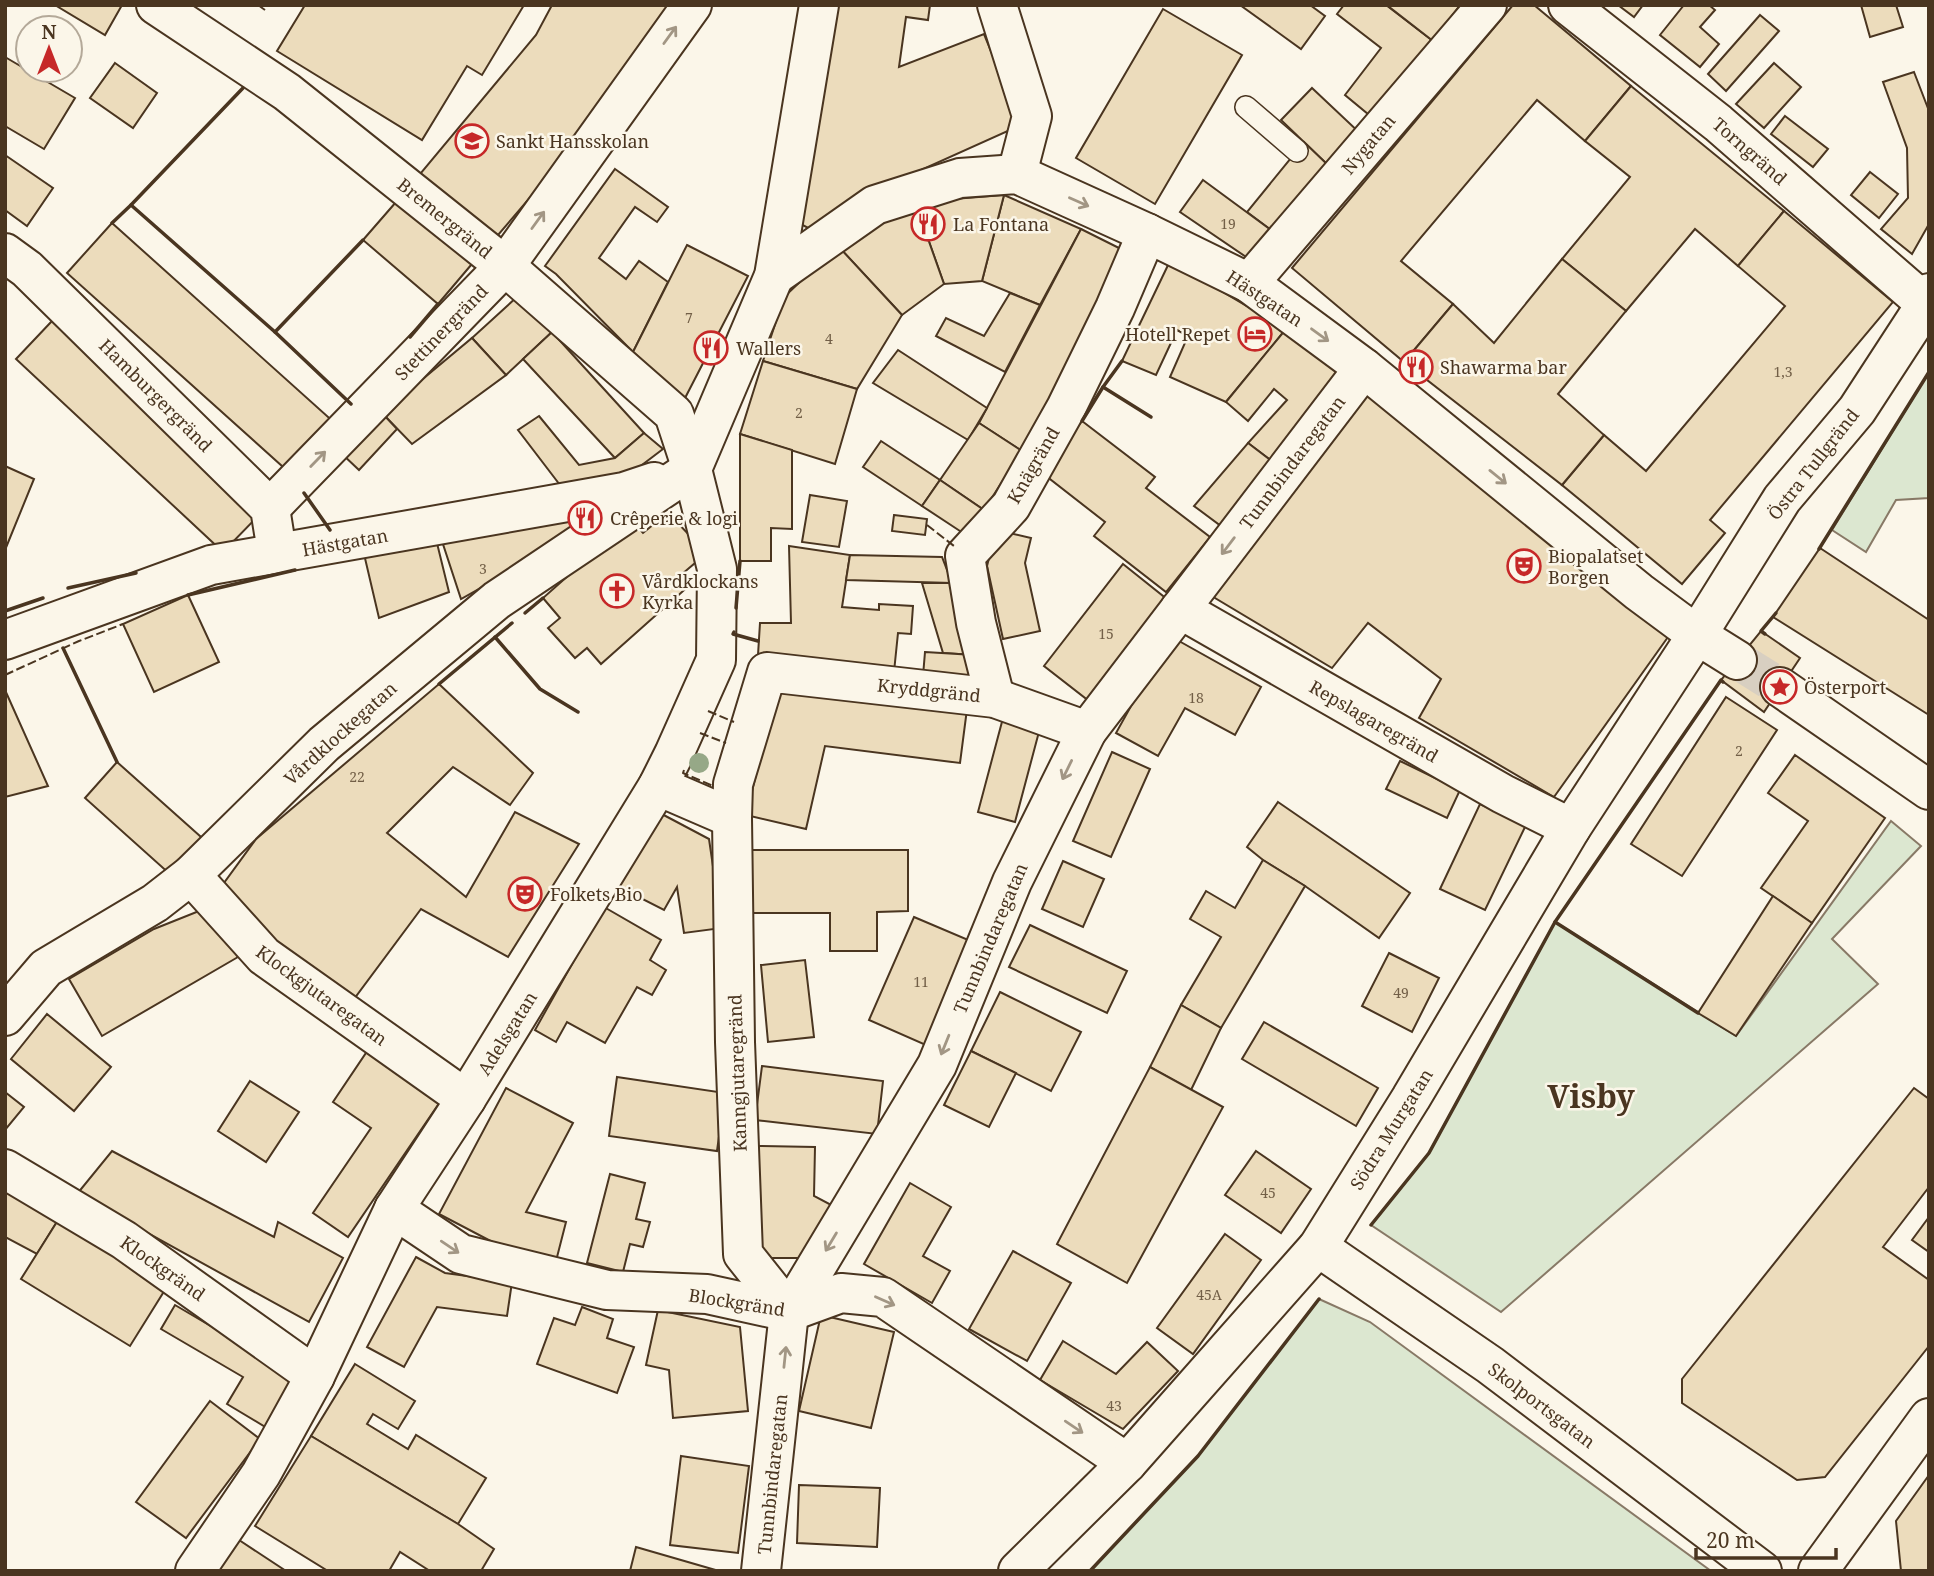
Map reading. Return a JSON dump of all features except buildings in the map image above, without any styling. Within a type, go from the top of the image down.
[{"type":"street","name":"Bremergränd","points":[[156,5],[287,92],[505,266],[674,414],[692,469]]},
{"type":"street","name":"Stettinergränd","points":[[270,508],[505,266],[692,5]]},
{"type":"street","points":[[692,469],[774,276],[819,5]]},
{"type":"street","points":[[997,5],[1032,116],[1017,174]]},
{"type":"street","name":"Nygatan","points":[[1249,283],[1330,179],[1487,5]]},
{"type":"street","name":"Torngränd","points":[[1568,5],[1718,123],[1928,299]]},
{"type":"street","name":"Hästgatan","points":[[774,276],[875,205],[960,178],[1017,174],[1249,283],[1364,368],[1639,592],[1697,635],[1737,660]]},
{"type":"street","name":"Knägränd","points":[[995,698],[976,623],[965,556],[1011,506],[1018,494],[1066,408],[1147,233]]},
{"type":"street","name":"Hamburgergränd","points":[[5,253],[27,268],[270,508]]},
{"type":"street","name":"Östra Tullgränd","points":[[1697,635],[1782,499],[1857,410],[1928,299]]},
{"type":"street","name":"Tunnbindaregatan","points":[[761,1571],[789,1312],[937,1065],[1012,882],[1087,731],[1364,368]]},
{"type":"street","name":"Hästgatan","points":[[5,640],[211,565],[624,492],[692,469]]},
{"type":"street","name":"Adelsgatan","points":[[195,1571],[261,1474],[315,1376],[394,1209],[467,1099],[658,786],[716,660],[718,569],[692,469]]},
{"type":"street","name":"Vårdklockegatan","points":[[5,1016],[47,968],[155,904],[191,875],[324,744],[497,600],[692,469]]},
{"type":"street","points":[[270,508],[276,554]]},
{"type":"street","name":"Repslagaregränd","points":[[1180,609],[1503,794],[1571,828]]},
{"type":"street","name":"Södra Murgatan","points":[[1018,1571],[1127,1464],[1318,1247],[1411,1098],[1571,828],[1697,635]]},
{"type":"street","name":"Kryddgränd","points":[[767,672],[995,698],[1087,731]]},
{"type":"street","name":"Kanngjutaregränd","points":[[767,672],[733,784],[735,1028],[743,1254],[789,1312]]},
{"type":"street","points":[[1780,687],[1929,790]]},
{"type":"street","points":[[658,786],[732,818]]},
{"type":"street","name":"Klockgjutaregatan","points":[[191,875],[264,957],[467,1099]]},
{"type":"street","name":"Klockgränd","points":[[5,1168],[124,1240],[315,1376]]},
{"type":"street","name":"Blockgränd","points":[[394,1209],[461,1254],[607,1290],[707,1294],[789,1312],[841,1293],[883,1297],[1127,1464]]},
{"type":"street","name":"Skolportsgatan","points":[[1318,1247],[1490,1365],[1762,1571]]},
{"type":"street","points":[[1818,1571],[1929,1418]]},
{"type":"lane","points":[[1246,107],[1297,151]]},
{"type":"green space","points":[[1929,372],[1929,498],[1896,500],[1866,552],[1832,530]]},
{"type":"green space","points":[[1891,821],[1921,846],[1832,939],[1878,984],[1501,1312],[1371,1225],[1429,1153],[1555,922],[1736,1036]]},
{"type":"green space","points":[[1319,1299],[1370,1322],[1711,1571],[1090,1571],[1198,1456]]},
{"type":"tunnel","points":[[1737,660],[1780,687]]},
{"type":"fence","points":[[258,5],[265,10]]},
{"type":"fence","points":[[927,525],[954,546]]},
{"type":"fence","points":[[5,675],[123,624]]},
{"type":"fence","points":[[708,711],[734,722]]},
{"type":"fence","points":[[700,733],[726,743]]},
{"type":"fence","points":[[684,770],[683,773],[713,786]]},
{"type":"wall","points":[[131,205],[243,88]]},
{"type":"wall","points":[[112,223],[131,205],[275,332]]},
{"type":"wall","points":[[351,404],[275,332],[363,240]]},
{"type":"wall","points":[[410,337],[438,304]]},
{"type":"wall","points":[[1103,387],[1122,361]]},
{"type":"wall","points":[[1819,549],[1929,372]]},
{"type":"wall","points":[[1082,421],[1103,387],[1151,417]]},
{"type":"wall","points":[[304,493],[330,530]]},
{"type":"wall","points":[[736,608],[740,561]]},
{"type":"wall","points":[[188,595],[295,570]]},
{"type":"wall","points":[[68,588],[136,573]]},
{"type":"wall","points":[[5,611],[43,598]]},
{"type":"wall","points":[[525,613],[543,598]]},
{"type":"wall","points":[[1765,634],[1761,631],[1776,613]]},
{"type":"wall","points":[[439,684],[512,623]]},
{"type":"wall","points":[[734,632],[733,634],[758,641]]},
{"type":"wall","points":[[495,637],[540,689],[578,712]]},
{"type":"wall","points":[[63,648],[117,762]]},
{"type":"wall","points":[[1371,1225],[1429,1153],[1555,922],[1721,680],[1723,682]]},
{"type":"wall","points":[[1555,922],[1698,1013]]},
{"type":"wall","points":[[1090,1571],[1198,1456],[1319,1299]]},
{"type":"place","name":"Sankt Hansskolan","points":[[472,141]]},
{"type":"place","name":"La Fontana","points":[[928,224]]},
{"type":"place","name":"Hotell Repet","points":[[1255,334]]},
{"type":"place","name":"Wallers","points":[[711,348]]},
{"type":"place","name":"Shawarma bar","points":[[1416,367]]},
{"type":"place","name":"Crêperie & logi","points":[[585,518]]},
{"type":"place","name":"Biopalatset Borgen","points":[[1524,566]]},
{"type":"place","name":"Vårdklockans Kyrka","points":[[617,591]]},
{"type":"place","name":"Österport","points":[[1780,687]]},
{"type":"place","name":"Folkets Bio","points":[[525,894]]},
{"type":"district","name":"Visby","points":[[1591,1095]]}]
